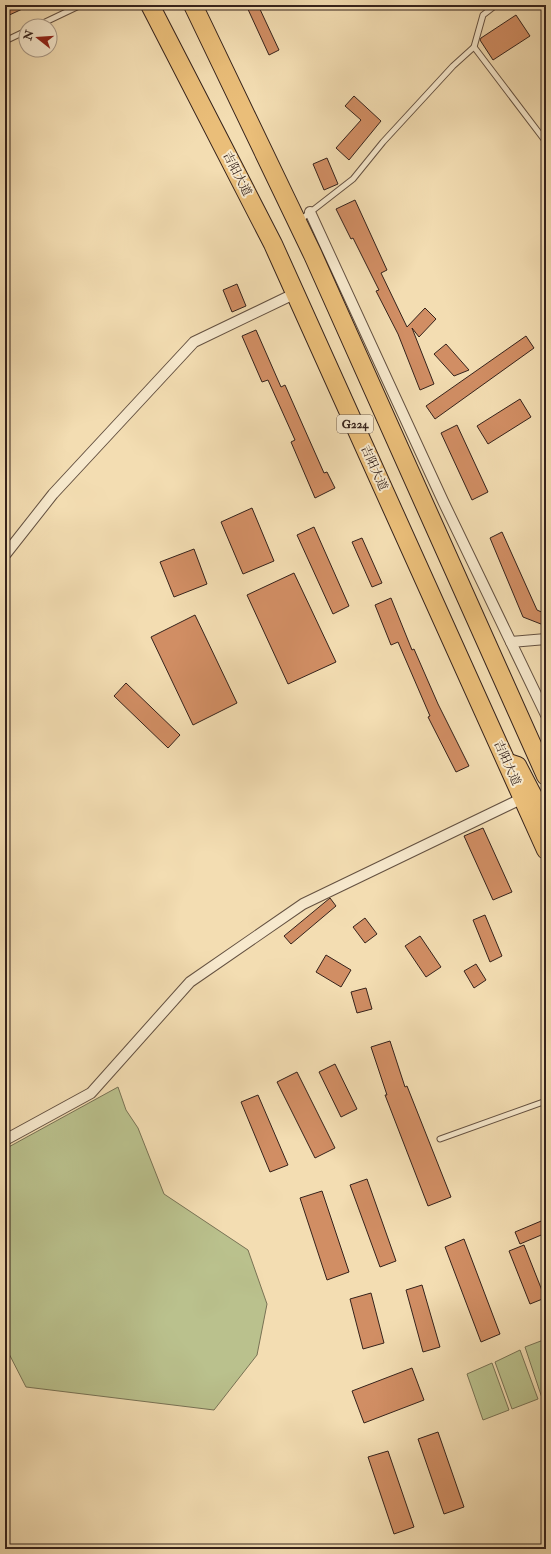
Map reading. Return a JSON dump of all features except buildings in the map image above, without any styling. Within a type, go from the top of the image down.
[{"type":"highway","name":"吉阳大道","points":[[150,5],[273,244],[296,293],[546,850]]},
{"type":"highway","name":"G224","points":[[193,5],[304,218],[546,776]]},
{"type":"main road","points":[[506,761],[518,765],[546,819]]},
{"type":"street","points":[[304,218],[546,715]]},
{"type":"street","points":[[5,555],[53,494],[194,342],[296,293]]},
{"type":"street","points":[[511,642],[546,640]]},
{"type":"street","points":[[5,1140],[91,1092],[190,982],[303,904],[523,798]]},
{"type":"lane","points":[[54,18],[81,5]]},
{"type":"lane","points":[[304,218],[353,179],[383,142],[453,66],[474,48],[483,15],[496,5]]},
{"type":"lane","points":[[5,41],[18,35]]},
{"type":"lane","points":[[474,48],[546,142]]},
{"type":"lane","points":[[440,1139],[546,1101]]},
{"type":"green space","points":[[118,1087],[126,1110],[138,1128],[164,1194],[248,1250],[267,1304],[257,1355],[214,1410],[26,1387],[5,1346],[5,1149]]},
{"type":"green space","points":[[546,1339],[546,1396],[542,1398],[525,1347]]},
{"type":"green space","points":[[520,1350],[538,1399],[512,1409],[495,1362]]},
{"type":"green space","points":[[492,1363],[509,1410],[483,1420],[467,1374]]}]
